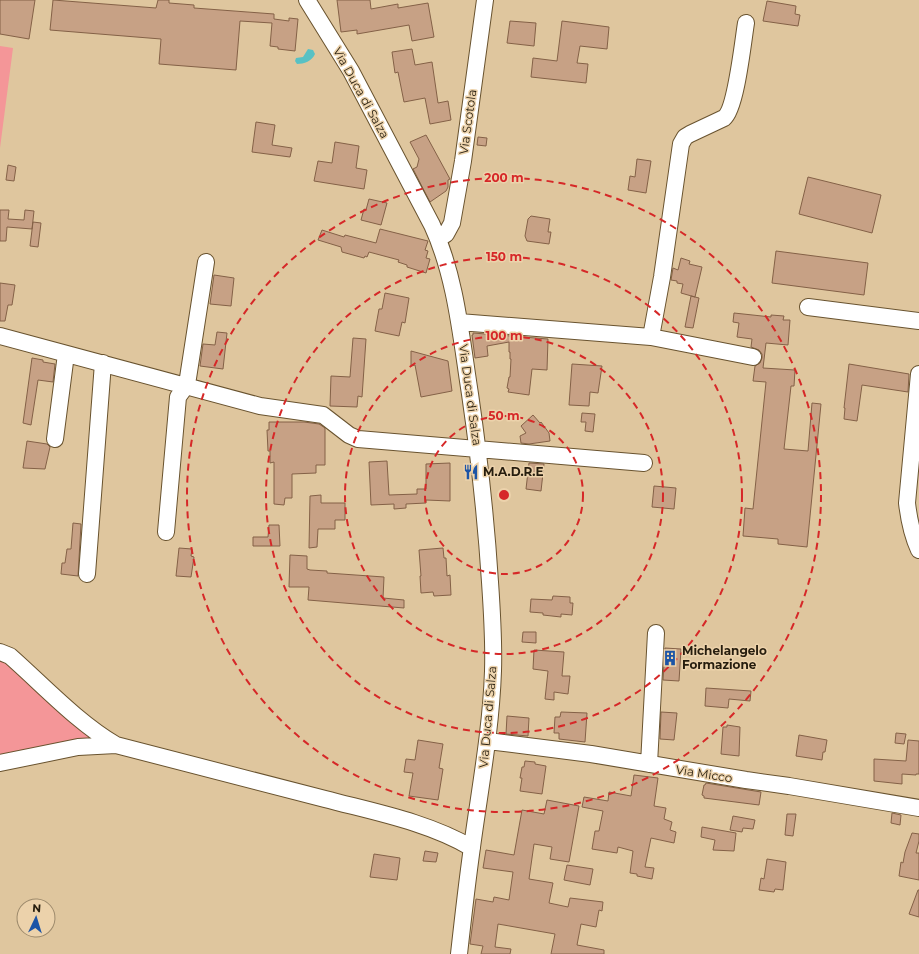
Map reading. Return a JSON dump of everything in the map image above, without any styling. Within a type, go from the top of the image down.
[{"type":"street","name":"Via Duca di Salza","points":[[307,0],[351,71],[438,239],[453,290],[459,322],[478,449],[488,552],[493,643],[493,672],[488,741],[472,848],[459,954]]},
{"type":"street","name":"Via Scotola","points":[[438,239],[446,234],[452,222],[463,161],[485,0]]},
{"type":"street","points":[[651,337],[662,276],[681,144],[685,137],[724,118],[729,113],[734,98],[746,23]]},
{"type":"street","points":[[166,532],[178,397],[186,386],[206,262]]},
{"type":"street","points":[[808,307],[919,321]]},
{"type":"street","points":[[459,322],[651,337],[753,357]]},
{"type":"street","points":[[0,336],[260,406],[323,415],[349,435],[358,439],[644,463]]},
{"type":"street","points":[[54,439],[66,354]]},
{"type":"street","points":[[87,574],[103,363]]},
{"type":"street","points":[[919,374],[907,503],[909,521],[919,550]]},
{"type":"street","points":[[649,764],[656,633]]},
{"type":"street","points":[[0,652],[10,656],[100,736],[116,745],[430,828],[472,848]]},
{"type":"street","name":"Via Micco","points":[[488,741],[591,754],[919,808]]},
{"type":"street","points":[[0,763],[78,747],[116,745]]},
{"type":"shaded area","points":[[0,46],[13,48],[0,148]]},
{"type":"shaded area","points":[[0,659],[10,665],[93,739],[58,743],[0,757]]},
{"type":"water","points":[[308,49],[313,50],[315,54],[312,59],[308,62],[297,64],[295,61],[296,58],[303,57]]},
{"type":"building","points":[[0,0],[35,0],[29,39],[0,34]]},
{"type":"building","points":[[53,0],[156,8],[158,0],[169,0],[169,3],[194,5],[194,8],[274,14],[274,19],[289,21],[289,18],[298,19],[295,51],[278,49],[278,47],[270,46],[272,23],[240,21],[236,70],[159,64],[161,39],[50,30]]},
{"type":"building","points":[[337,0],[370,0],[371,9],[398,4],[398,8],[428,3],[434,37],[412,41],[409,25],[357,34],[357,30],[341,32]]},
{"type":"building","points":[[767,1],[796,6],[795,14],[800,15],[798,26],[763,21]]},
{"type":"building","points":[[510,21],[536,23],[534,46],[507,43]]},
{"type":"building","points":[[562,21],[609,27],[607,49],[580,46],[577,63],[588,64],[586,83],[531,77],[533,58],[557,61]]},
{"type":"building","points":[[412,49],[415,65],[432,62],[438,103],[448,101],[451,120],[430,124],[425,98],[404,102],[398,72],[395,73],[392,52]]},
{"type":"building","points":[[256,122],[275,125],[272,145],[292,148],[290,157],[252,152]]},
{"type":"building","points":[[426,135],[450,179],[448,180],[448,187],[446,191],[430,202],[413,169],[417,167],[419,159],[410,142]]},
{"type":"building","points":[[478,137],[487,138],[486,146],[477,145]]},
{"type":"building","points":[[335,142],[359,146],[356,168],[367,170],[364,189],[314,181],[318,161],[332,163]]},
{"type":"building","points":[[637,159],[651,161],[646,193],[628,190],[630,176],[635,177]]},
{"type":"building","points":[[8,165],[16,167],[14,181],[6,180]]},
{"type":"building","points":[[808,177],[881,195],[872,233],[799,214]]},
{"type":"building","points":[[369,199],[387,203],[381,225],[361,220]]},
{"type":"building","points":[[0,210],[9,210],[8,219],[24,220],[25,210],[34,211],[32,229],[7,227],[6,241],[0,241]]},
{"type":"building","points":[[531,216],[550,219],[548,232],[551,232],[549,244],[527,241],[525,236],[528,219]]},
{"type":"building","points":[[33,222],[41,223],[38,247],[30,246]]},
{"type":"building","points":[[380,229],[428,241],[425,250],[428,251],[426,258],[430,259],[426,273],[407,267],[407,265],[398,262],[399,260],[369,252],[367,257],[365,256],[364,258],[342,252],[341,247],[318,240],[322,230],[344,237],[345,235],[376,243]]},
{"type":"building","points":[[776,251],[868,263],[864,295],[772,283]]},
{"type":"building","points":[[681,258],[690,261],[689,264],[702,267],[695,297],[681,293],[683,284],[671,280],[673,268],[678,270]]},
{"type":"building","points":[[214,275],[234,278],[231,306],[210,304]]},
{"type":"building","points":[[0,283],[15,285],[12,305],[8,305],[5,321],[0,321]]},
{"type":"building","points":[[385,293],[409,298],[405,323],[402,322],[399,336],[375,331],[379,309],[382,309]]},
{"type":"building","points":[[691,296],[699,298],[693,328],[685,327]]},
{"type":"building","points":[[734,313],[771,317],[771,315],[784,316],[783,320],[790,320],[788,345],[766,343],[763,368],[795,370],[794,386],[791,386],[784,449],[808,451],[812,403],[821,404],[807,547],[778,544],[778,539],[743,536],[745,508],[753,509],[766,382],[753,381],[755,366],[760,363],[762,354],[759,350],[751,347],[752,339],[737,337],[739,323],[733,322]]},
{"type":"building","points":[[217,332],[227,333],[223,369],[200,366],[203,344],[215,345]]},
{"type":"building","points":[[473,333],[548,339],[547,370],[532,369],[529,395],[508,392],[509,389],[507,388],[510,377],[511,359],[509,342],[487,346],[488,356],[475,358]]},
{"type":"building","points":[[353,338],[366,339],[362,397],[358,396],[357,407],[330,406],[331,376],[350,377]]},
{"type":"building","points":[[411,351],[448,361],[452,391],[421,397],[415,365],[411,366]]},
{"type":"building","points":[[32,358],[55,364],[53,382],[38,380],[31,425],[23,423]]},
{"type":"building","points":[[572,364],[602,366],[598,393],[590,392],[589,406],[569,405]]},
{"type":"building","points":[[849,364],[909,374],[908,392],[862,385],[857,421],[844,419]]},
{"type":"building","points":[[582,413],[595,414],[593,432],[585,431],[586,422],[581,422]]},
{"type":"building","points":[[533,415],[540,423],[541,422],[549,433],[550,441],[529,444],[521,443],[520,436],[526,433],[521,426]]},
{"type":"building","points":[[269,422],[304,422],[319,424],[325,428],[325,465],[316,465],[316,473],[292,474],[292,498],[285,498],[284,505],[274,504],[274,462],[270,463],[270,451],[268,451],[267,430],[269,430]]},
{"type":"building","points":[[27,441],[47,444],[50,447],[45,469],[23,468]]},
{"type":"building","points":[[387,461],[389,495],[417,494],[417,489],[426,489],[426,464],[450,463],[450,501],[426,500],[426,503],[406,504],[406,508],[394,509],[394,504],[371,505],[369,462]]},
{"type":"building","points":[[529,463],[544,464],[541,491],[526,489]]},
{"type":"building","points":[[654,486],[676,488],[674,509],[652,507]]},
{"type":"building","points":[[321,495],[321,503],[345,503],[345,520],[335,520],[335,529],[318,529],[317,547],[309,548],[310,496]]},
{"type":"building","points":[[73,523],[81,524],[78,576],[61,574],[62,563],[65,563],[67,549],[71,549]]},
{"type":"building","points":[[269,525],[279,525],[280,546],[253,546],[253,537],[268,537]]},
{"type":"building","points":[[179,548],[192,549],[191,556],[194,557],[191,577],[176,576]]},
{"type":"building","points":[[443,548],[444,558],[446,558],[447,576],[450,575],[451,595],[434,596],[433,592],[421,593],[419,550]]},
{"type":"building","points":[[290,555],[307,556],[307,569],[310,570],[327,571],[327,573],[384,577],[383,598],[404,600],[404,608],[308,600],[309,587],[289,587]]},
{"type":"building","points":[[553,596],[570,597],[570,603],[573,603],[572,615],[561,614],[561,617],[530,612],[531,599],[552,600]]},
{"type":"building","points":[[523,632],[536,632],[536,643],[522,642]]},
{"type":"building","name":"Michelangelo Formazione","points":[[665,648],[681,649],[679,681],[663,680]]},
{"type":"building","points":[[534,650],[564,652],[562,676],[570,676],[568,694],[554,692],[554,700],[545,699],[548,671],[533,669]]},
{"type":"building","points":[[706,688],[751,691],[750,701],[729,699],[728,708],[705,706]]},
{"type":"building","points":[[561,712],[587,713],[585,742],[559,739],[559,733],[554,733],[555,717],[560,717]]},
{"type":"building","points":[[661,712],[677,713],[674,740],[660,739]]},
{"type":"building","points":[[507,716],[529,718],[528,736],[506,734]]},
{"type":"building","points":[[727,725],[740,727],[739,756],[721,754],[723,727],[727,727]]},
{"type":"building","points":[[896,733],[906,734],[904,744],[895,743]]},
{"type":"building","points":[[799,735],[827,740],[822,760],[796,756]]},
{"type":"building","points":[[418,740],[443,744],[439,768],[443,769],[438,800],[409,796],[413,773],[404,772],[406,759],[415,760]]},
{"type":"building","points":[[908,740],[919,741],[919,774],[902,774],[902,784],[874,781],[874,759],[906,761]]},
{"type":"building","points":[[525,761],[535,762],[535,764],[546,766],[542,794],[520,791],[522,778],[520,778]]},
{"type":"building","points":[[634,775],[658,778],[654,806],[666,808],[664,819],[672,822],[670,830],[676,832],[674,843],[651,838],[645,867],[654,868],[652,879],[630,873],[633,851],[618,847],[617,853],[592,849],[595,831],[599,831],[603,811],[582,807],[584,797],[608,801],[609,792],[631,796]]},
{"type":"building","points":[[706,783],[761,792],[759,805],[704,798],[702,795],[704,785]]},
{"type":"building","points":[[547,800],[579,806],[569,862],[550,859],[552,847],[534,844],[529,879],[553,883],[549,903],[568,907],[570,898],[603,902],[602,911],[599,910],[596,927],[581,924],[577,945],[604,950],[604,954],[551,954],[555,934],[498,924],[495,947],[511,949],[510,954],[481,954],[483,946],[470,944],[476,899],[493,902],[494,897],[509,900],[513,872],[483,868],[486,850],[514,855],[522,810],[544,814]]},
{"type":"building","points":[[892,813],[901,815],[900,825],[891,823]]},
{"type":"building","points":[[787,814],[796,814],[793,836],[785,835]]},
{"type":"building","points":[[733,816],[755,820],[753,829],[743,828],[742,832],[730,830]]},
{"type":"building","points":[[702,827],[736,833],[734,851],[713,850],[715,840],[701,837]]},
{"type":"building","points":[[912,833],[919,834],[916,853],[919,853],[919,880],[899,876],[901,862],[903,863],[905,852]]},
{"type":"building","points":[[425,851],[438,853],[436,862],[423,861]]},
{"type":"building","points":[[374,854],[400,858],[397,880],[370,877]]},
{"type":"building","points":[[767,859],[786,862],[783,890],[775,889],[774,892],[759,890],[761,878],[764,879]]},
{"type":"building","points":[[567,865],[593,869],[590,885],[564,880]]},
{"type":"building","points":[[919,890],[919,917],[909,914]]},
{"type":"place","name":"M.A.D.R.E","points":[[471,472]]},
{"type":"place","name":"Michelangelo Formazione","points":[[670,658]]}]
